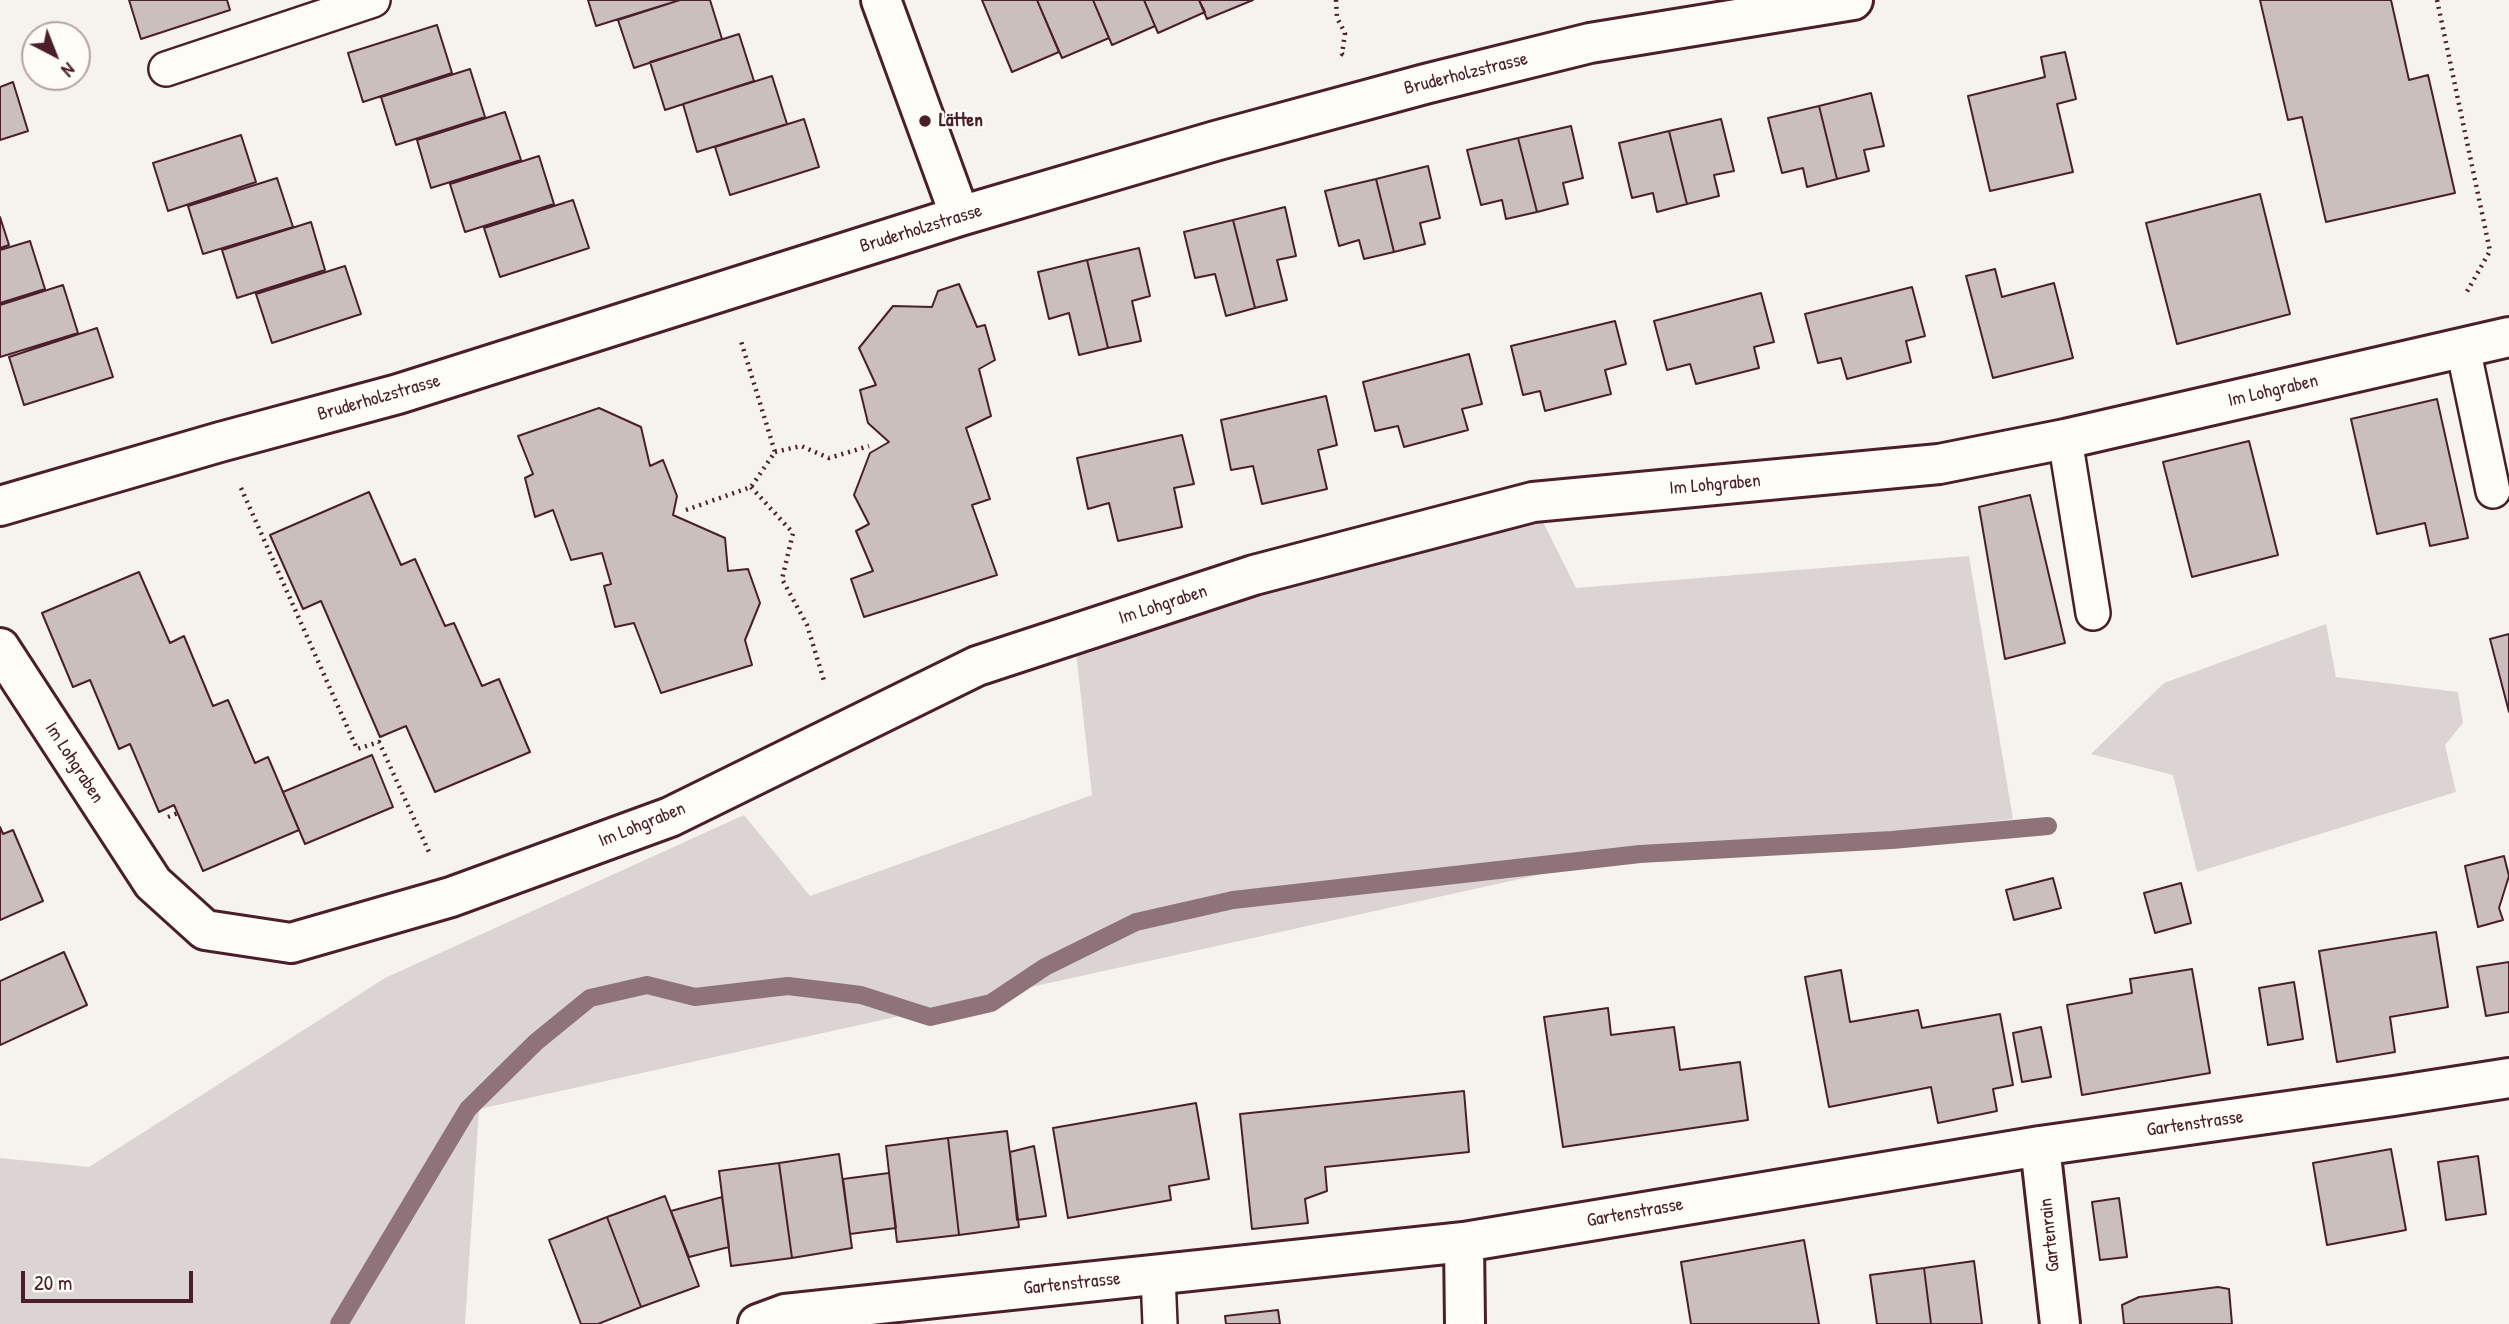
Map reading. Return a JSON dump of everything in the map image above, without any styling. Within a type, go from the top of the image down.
[{"type":"street","points":[[881,0],[960,216]]},
{"type":"street","name":"Bruderholzstrasse","points":[[0,506],[398,394],[960,216],[1425,84],[1590,43],[1853,0]]},
{"type":"street","name":"Im Lohgraben","points":[[0,648],[153,883],[205,930],[291,943],[451,897],[670,817],[977,666],[1254,575],[1533,502],[1939,464],[2065,439],[2509,337]]},
{"type":"street","name":"Gartenstrasse","points":[[777,1321],[1158,1275],[1464,1242],[2040,1146],[2509,1078]]},
{"type":"street","name":"Gartenrain","points":[[2040,1146],[2060,1324]]},
{"type":"street","points":[[1464,1242],[1465,1324]]},
{"type":"lane","points":[[166,69],[373,0]]},
{"type":"lane","points":[[2468,347],[2493,491]]},
{"type":"lane","points":[[2065,439],[2093,613]]},
{"type":"lane","points":[[1158,1275],[1160,1324]]},
{"type":"path","points":[[1336,0],[1337,18],[1345,33]]},
{"type":"path","points":[[2437,0],[2490,251],[2463,299],[2468,347]]},
{"type":"path","points":[[737,330],[775,452]]},
{"type":"path","points":[[686,510],[751,487],[775,452],[801,446],[829,458],[869,446]]},
{"type":"path","points":[[751,487],[793,533],[782,579],[807,625],[841,732]]},
{"type":"path","points":[[253,514],[357,749],[379,742],[407,806]]},
{"type":"shaded area","points":[[1533,502],[1576,588],[1969,556],[2013,819],[1547,873],[479,1109],[465,1324],[0,1324],[0,1158],[89,1167],[385,978],[744,815],[810,896],[1092,795],[1074,634]]},
{"type":"shaded area","points":[[2326,624],[2336,677],[2458,692],[2463,723],[2445,745],[2456,792],[2197,872],[2173,775],[2091,754],[2164,683]]},
{"type":"building","points":[[129,0],[227,0],[230,10],[141,39]]},
{"type":"building","points":[[588,0],[680,0],[596,26]]},
{"type":"building","points":[[680,0],[710,0],[722,39],[634,68],[618,20]]},
{"type":"building","points":[[982,0],[1037,0],[1059,52],[1012,72]]},
{"type":"building","points":[[1037,0],[1093,0],[1109,38],[1062,58]]},
{"type":"building","points":[[1093,0],[1144,0],[1155,26],[1112,45]]},
{"type":"building","points":[[1144,0],[1199,0],[1205,12],[1158,33]]},
{"type":"building","points":[[1199,0],[1253,0],[1207,19]]},
{"type":"building","points":[[2260,0],[2391,0],[2409,80],[2428,75],[2455,193],[2326,222],[2302,117],[2288,120]]},
{"type":"building","points":[[437,25],[452,73],[363,102],[348,53]]},
{"type":"building","points":[[739,34],[754,81],[665,110],[650,62]]},
{"type":"building","points":[[2065,52],[2076,99],[2057,104],[2073,172],[1990,191],[1968,96],[2045,77],[2041,57]]},
{"type":"building","points":[[470,69],[485,117],[396,145],[381,97]]},
{"type":"building","points":[[772,76],[787,124],[697,152],[683,104]]},
{"type":"building","points":[[13,82],[28,131],[0,140],[0,87]]},
{"type":"building","points":[[1871,93],[1884,146],[1864,150],[1869,171],[1837,179],[1819,106]]},
{"type":"building","points":[[1819,106],[1837,179],[1807,187],[1803,168],[1782,173],[1768,118]]},
{"type":"building","points":[[505,112],[521,160],[431,188],[417,140]]},
{"type":"building","points":[[804,119],[819,167],[730,195],[715,147]]},
{"type":"building","points":[[1721,119],[1734,171],[1714,175],[1719,196],[1687,204],[1669,131]]},
{"type":"building","points":[[1571,126],[1583,178],[1563,183],[1568,204],[1537,212],[1518,138]]},
{"type":"building","points":[[1669,131],[1687,204],[1657,212],[1653,193],[1632,198],[1619,143]]},
{"type":"building","points":[[241,135],[256,182],[168,211],[153,163]]},
{"type":"building","points":[[1518,138],[1537,212],[1506,219],[1502,200],[1481,205],[1467,150]]},
{"type":"building","points":[[539,156],[554,204],[465,232],[450,184]]},
{"type":"building","points":[[1428,166],[1440,218],[1420,223],[1425,244],[1394,252],[1376,179]]},
{"type":"building","points":[[277,178],[293,227],[203,254],[188,206]]},
{"type":"building","points":[[1376,179],[1394,252],[1364,259],[1359,240],[1339,246],[1325,191]]},
{"type":"building","points":[[2260,194],[2290,314],[2177,344],[2146,223]]},
{"type":"building","points":[[573,200],[589,248],[500,277],[484,228]]},
{"type":"building","points":[[1285,207],[1296,256],[1277,260],[1287,300],[1255,308],[1233,220]]},
{"type":"building","points":[[0,217],[9,245],[0,248]]},
{"type":"building","points":[[1233,220],[1255,308],[1226,316],[1215,274],[1195,278],[1184,232]]},
{"type":"building","points":[[311,222],[325,270],[237,298],[222,250]]},
{"type":"building","points":[[30,241],[45,289],[0,303],[0,250]]},
{"type":"building","points":[[1139,248],[1150,296],[1132,301],[1141,341],[1108,348],[1087,260]]},
{"type":"building","points":[[1087,260],[1108,348],[1079,355],[1069,313],[1049,319],[1038,272]]},
{"type":"building","points":[[345,266],[361,314],[272,343],[256,294]]},
{"type":"building","points":[[1995,269],[2002,297],[2054,283],[2073,358],[1993,378],[1966,276]]},
{"type":"building","points":[[959,284],[977,327],[985,325],[995,360],[979,369],[991,416],[966,428],[990,499],[972,505],[997,575],[864,617],[851,579],[873,571],[856,531],[869,524],[854,495],[870,453],[889,442],[868,423],[860,390],[876,385],[859,348],[893,306],[932,307],[938,291]]},
{"type":"building","points":[[63,285],[78,333],[0,357],[0,305]]},
{"type":"building","points":[[1912,287],[1925,336],[1906,341],[1911,362],[1847,379],[1841,358],[1818,363],[1805,314]]},
{"type":"building","points":[[1761,293],[1774,342],[1754,347],[1759,368],[1696,384],[1690,364],[1667,370],[1654,321]]},
{"type":"building","points":[[1615,321],[1626,364],[1605,370],[1611,394],[1545,411],[1540,391],[1523,395],[1511,346]]},
{"type":"building","points":[[97,328],[113,377],[24,405],[9,357]]},
{"type":"building","points":[[1469,354],[1482,404],[1462,409],[1468,430],[1404,447],[1398,426],[1375,431],[1363,382]]},
{"type":"building","points":[[1326,396],[1337,445],[1318,450],[1327,489],[1262,504],[1253,466],[1231,470],[1221,420]]},
{"type":"building","points":[[2437,399],[2468,538],[2430,546],[2425,523],[2377,534],[2351,419]]},
{"type":"building","points":[[599,408],[641,427],[650,466],[663,460],[677,496],[673,515],[725,538],[728,571],[748,569],[760,603],[745,640],[752,665],[661,693],[634,623],[615,627],[604,586],[611,584],[602,553],[571,560],[553,510],[535,517],[525,478],[533,474],[518,436]]},
{"type":"building","points":[[1182,435],[1194,484],[1174,488],[1182,527],[1118,541],[1109,503],[1088,509],[1077,458]]},
{"type":"building","points":[[2249,441],[2278,555],[2192,577],[2163,462]]},
{"type":"building","points":[[369,492],[401,565],[415,559],[445,626],[454,623],[482,686],[499,679],[530,752],[435,792],[406,726],[380,737],[321,601],[303,609],[270,535]]},
{"type":"building","points":[[2030,495],[2065,643],[2005,659],[1979,507]]},
{"type":"building","points":[[139,572],[170,643],[184,636],[213,706],[228,700],[255,763],[268,757],[299,830],[203,871],[174,805],[159,812],[130,744],[119,749],[90,680],[73,687],[42,613]]},
{"type":"building","points":[[2509,634],[2509,712],[2490,639]]},
{"type":"building","points":[[372,755],[393,807],[305,844],[283,792]]},
{"type":"building","points":[[0,827],[3,834],[13,830],[43,901],[0,920]]},
{"type":"building","points":[[2504,856],[2509,876],[2499,908],[2503,920],[2478,927],[2465,866]]},
{"type":"building","points":[[2053,878],[2061,908],[2014,920],[2006,890]]},
{"type":"building","points":[[2181,883],[2191,923],[2155,933],[2144,893]]},
{"type":"building","points":[[2436,932],[2448,1007],[2390,1017],[2395,1052],[2337,1062],[2319,951]]},
{"type":"building","points":[[64,952],[87,1005],[0,1045],[0,981]]},
{"type":"building","points":[[2509,962],[2509,1012],[2486,1016],[2477,967]]},
{"type":"building","points":[[2192,969],[2210,1073],[2082,1095],[2067,1005],[2132,993],[2130,979]]},
{"type":"building","points":[[1841,970],[1850,1022],[1918,1010],[1922,1028],[2000,1014],[2013,1085],[1993,1089],[1997,1111],[1938,1123],[1931,1087],[1829,1107],[1805,977]]},
{"type":"building","points":[[2294,982],[2303,1039],[2268,1045],[2259,988]]},
{"type":"building","points":[[1608,1008],[1611,1035],[1674,1027],[1680,1070],[1740,1062],[1748,1120],[1563,1147],[1544,1017]]},
{"type":"building","points":[[2041,1027],[2051,1077],[2022,1082],[2013,1033]]},
{"type":"building","points":[[1464,1091],[1469,1152],[1325,1167],[1327,1191],[1305,1199],[1308,1223],[1252,1229],[1240,1114]]},
{"type":"building","points":[[1196,1103],[1209,1179],[1169,1186],[1171,1200],[1068,1218],[1053,1128]]},
{"type":"building","points":[[1007,1131],[1019,1227],[959,1235],[948,1138]]},
{"type":"building","points":[[948,1138],[959,1235],[897,1242],[886,1146]]},
{"type":"building","points":[[1034,1146],[1046,1216],[1017,1220],[1010,1152]]},
{"type":"building","points":[[2391,1149],[2406,1230],[2327,1245],[2313,1163]]},
{"type":"building","points":[[839,1154],[852,1248],[792,1258],[779,1163]]},
{"type":"building","points":[[2478,1156],[2486,1214],[2446,1220],[2438,1162]]},
{"type":"building","points":[[779,1163],[792,1258],[731,1266],[719,1171]]},
{"type":"building","points":[[889,1173],[896,1228],[850,1234],[843,1179]]},
{"type":"building","points":[[665,1196],[699,1286],[641,1307],[607,1217]]},
{"type":"building","points":[[722,1197],[729,1247],[689,1257],[671,1211]]},
{"type":"building","points":[[2119,1198],[2127,1257],[2100,1260],[2092,1202]]},
{"type":"building","points":[[607,1217],[641,1307],[598,1324],[581,1324],[549,1240]]},
{"type":"building","points":[[1804,1240],[1819,1324],[1691,1324],[1681,1262]]},
{"type":"building","points":[[1974,1261],[1982,1324],[1931,1324],[1924,1268]]},
{"type":"building","points":[[1924,1268],[1931,1324],[1877,1324],[1870,1275]]},
{"type":"building","points":[[2218,1287],[2229,1289],[2232,1324],[2124,1324],[2122,1305],[2139,1297]]},
{"type":"building","points":[[1278,1310],[1280,1324],[1226,1324],[1225,1316]]},
{"type":"waterway","points":[[339,1324],[468,1109],[536,1042],[590,998],[647,985],[695,997],[788,986],[861,995],[930,1017],[991,1003],[1045,967],[1136,922],[1233,900],[1640,854],[1892,840],[2048,826]]},
{"type":"place","name":"Lätten","points":[[925,121]]}]
